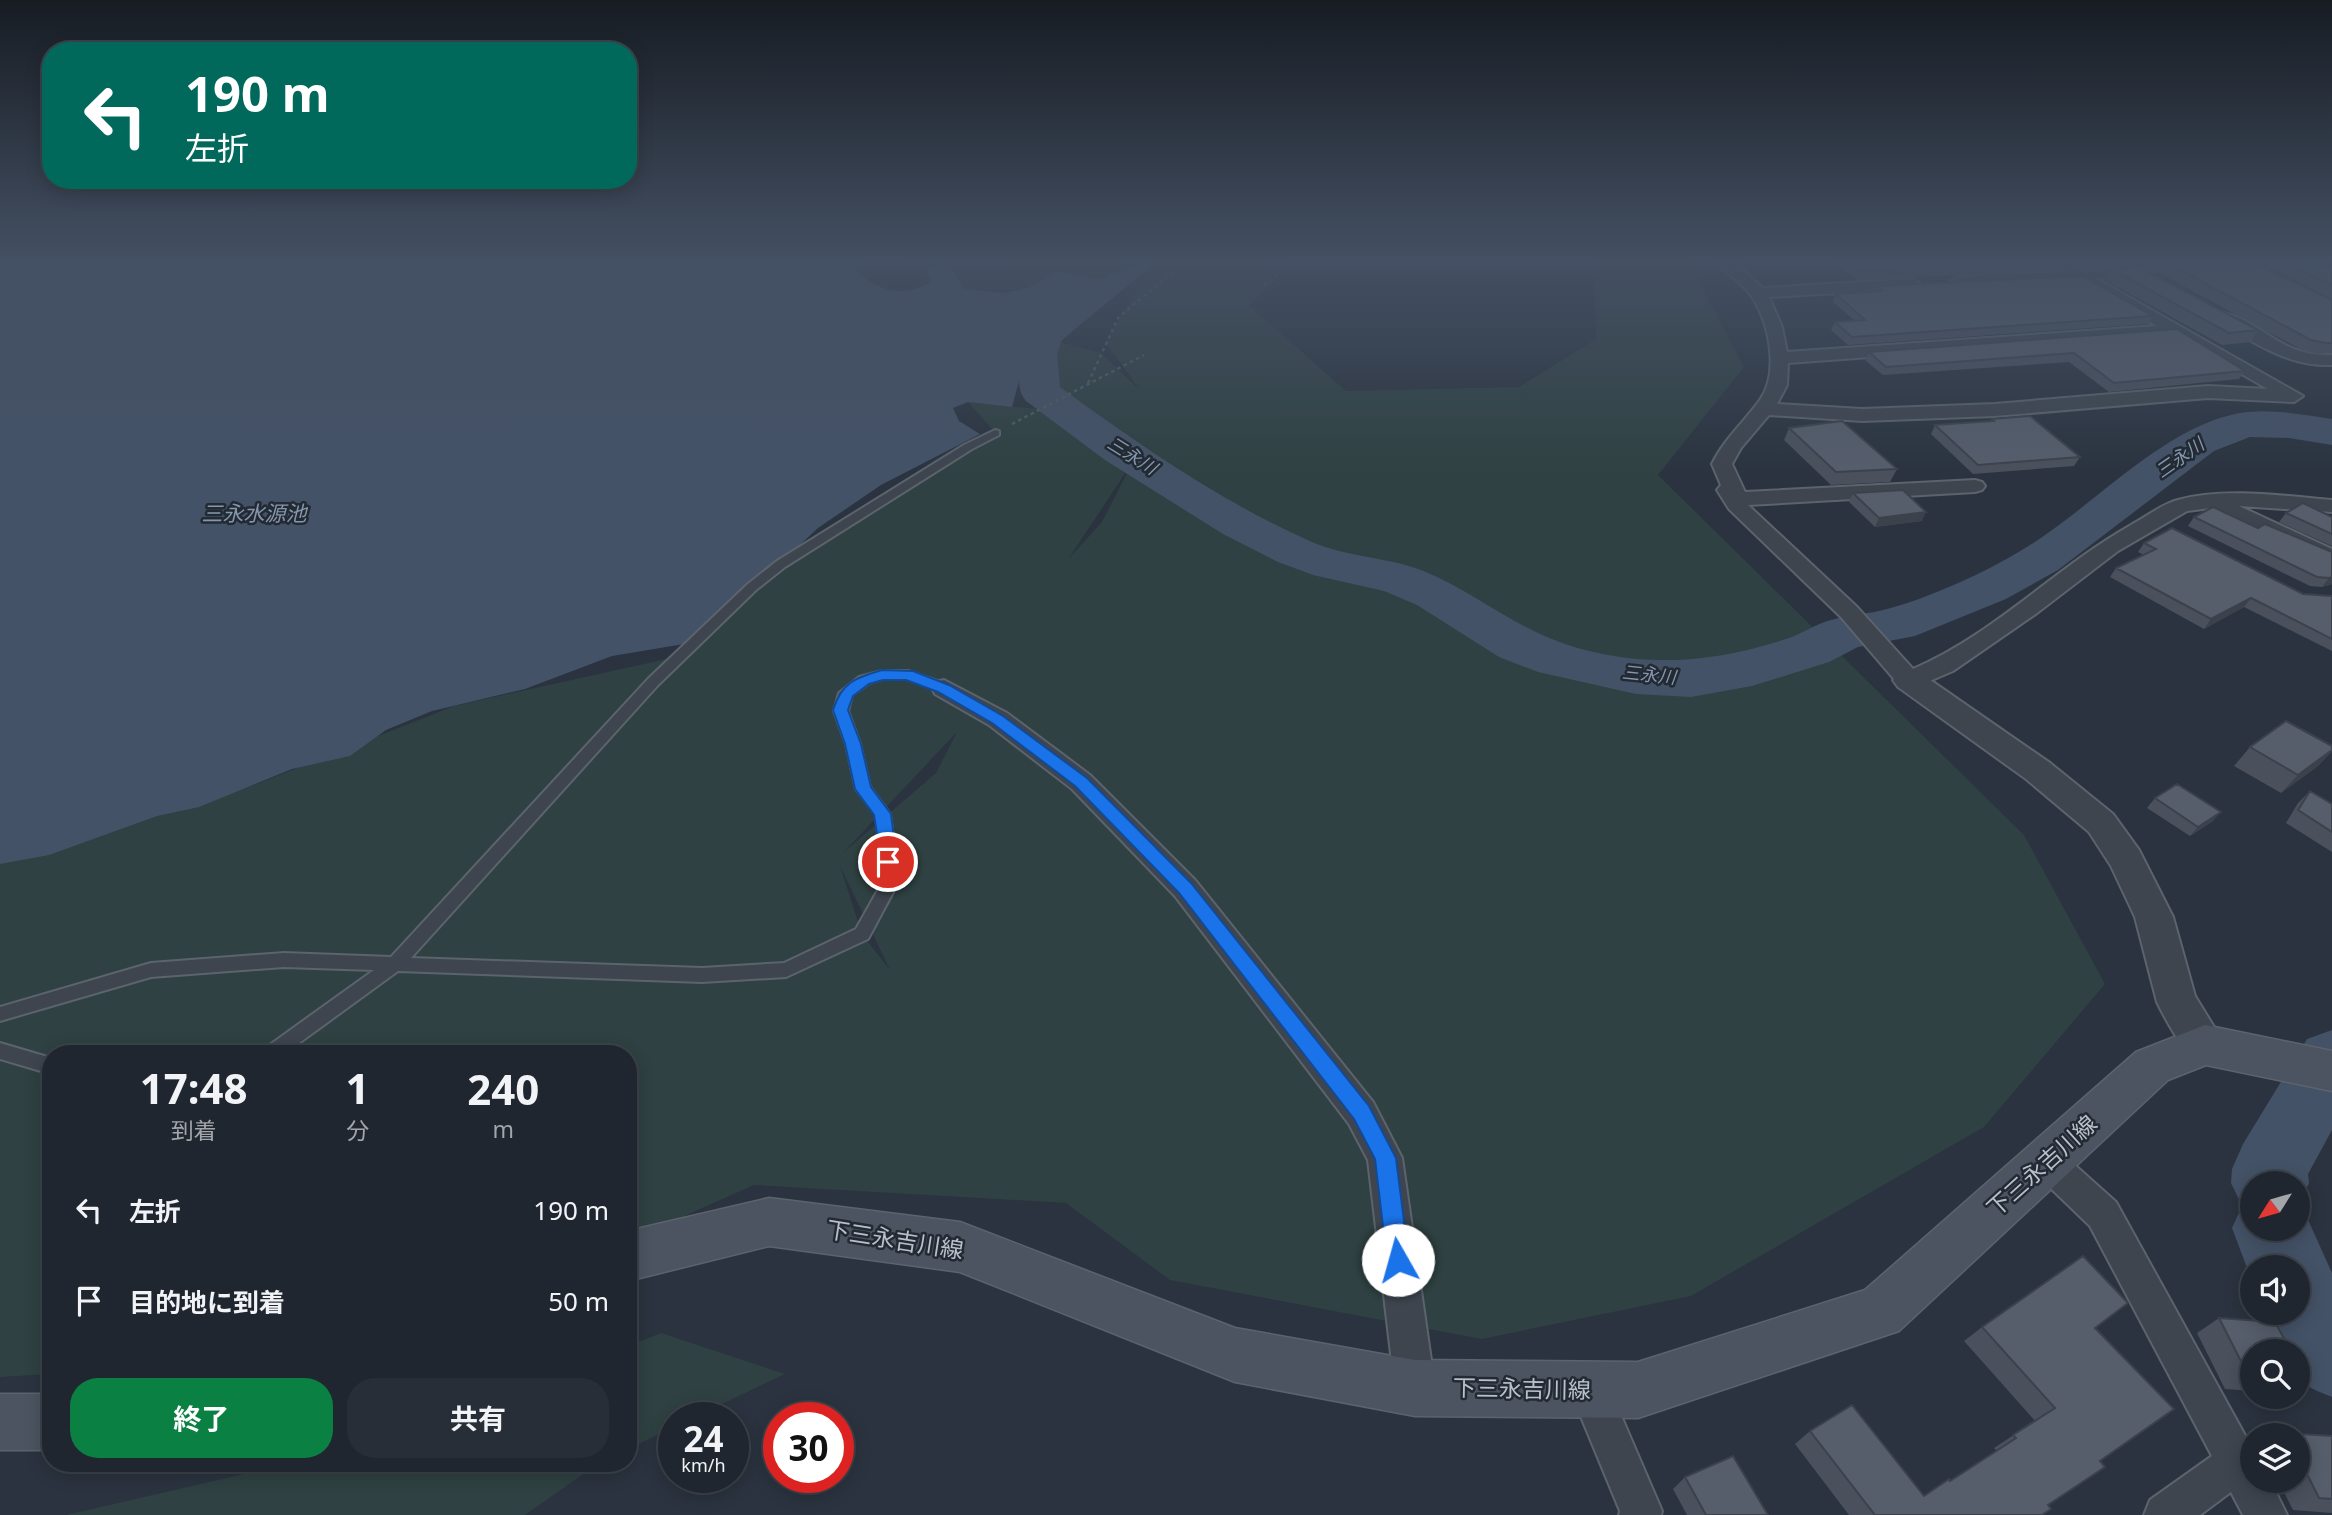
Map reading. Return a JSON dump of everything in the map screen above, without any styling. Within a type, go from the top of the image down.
[{"type":"main road","points":[[2219,1047],[2332,1071]]},
{"type":"main road","name":"下三永吉川線","points":[[637,1254],[769,1222],[960,1247],[1235,1355],[1415,1388],[1638,1390],[1880,1312],[2152,1066],[2219,1047]]},
{"type":"main road","points":[[0,1422],[42,1422]]},
{"type":"street","points":[[1737,499],[1721,464],[1727,451],[1775,393],[1779,358],[1774,333]]},
{"type":"street","points":[[1779,358],[2136,333]]},
{"type":"street","points":[[1762,410],[1861,415],[1995,410],[2208,392],[2294,396],[2179,333]]},
{"type":"street","points":[[2252,333],[2297,357],[2318,362],[2332,360]]},
{"type":"street","points":[[1975,486],[1737,499],[1727,490],[1736,505],[1849,611],[1909,680],[2038,771],[2101,823],[2126,860],[2154,917],[2177,1002],[2219,1047]]},
{"type":"street","points":[[1909,680],[1944,665],[2029,608],[2110,545],[2182,505],[2243,499],[2332,506]]},
{"type":"street","points":[[2215,502],[2332,557]]},
{"type":"street","points":[[2153,520],[2176,531]]},
{"type":"street","points":[[943,688],[998,719],[1081,782],[1185,888],[1361,1113],[1385,1158],[1415,1388]]},
{"type":"street","points":[[2047,1162],[2103,1214],[2266,1515]]},
{"type":"street","points":[[1590,1390],[1618,1451],[1641,1511],[1640,1515]]},
{"type":"street","points":[[2165,1515],[2236,1463]]},
{"type":"lane","points":[[283,1045],[396,964],[653,682],[752,587],[781,564],[968,447],[995,433]]},
{"type":"lane","points":[[0,1014],[151,970],[284,960],[702,975],[786,970],[862,934],[891,881],[883,814],[863,789],[853,744],[841,710],[846,694],[864,680],[882,675],[908,675],[943,688]]},
{"type":"lane","points":[[0,1051],[42,1063]]},
{"type":"path","points":[[1088,384],[1110,333]]},
{"type":"path","points":[[995,433],[1144,355]]},
{"type":"shaded area","points":[[1111,333],[1280,333],[1346,391],[1519,387],[1596,339],[1596,333],[1726,333],[1744,367],[1658,475],[2024,835],[2105,984],[1984,1127],[1691,1296],[1482,1339],[1170,1280],[1066,1203],[754,1185],[637,1237],[637,1045],[42,1045],[42,1375],[0,1377],[0,863],[254,785],[454,706],[680,656],[752,587],[995,432],[968,402],[1039,409],[1060,342],[1101,353],[1140,390],[1105,342]],"holes":[[[1131,465],[1102,522],[1069,558]],[[955,734],[936,773],[844,852]],[[840,866],[890,970],[862,934]]]},
{"type":"shaded area","points":[[661,1333],[785,1374],[726,1402],[658,1402],[658,1435],[637,1445],[637,1342]]},
{"type":"shaded area","points":[[253,1472],[586,1472],[525,1515],[66,1515]]},
{"type":"water","name":"三永水源池","points":[[0,333],[1071,333],[1021,374],[1012,407],[968,402],[953,408],[959,421],[980,434],[881,485],[818,528],[696,642],[612,656],[525,689],[432,711],[386,730],[350,756],[292,769],[199,807],[157,816],[49,855],[0,864]]},
{"type":"building","points":[[1847,333],[1914,333],[1852,337]]},
{"type":"building","points":[[2127,333],[2183,333],[2245,371],[2114,383],[2074,353],[1886,367],[1869,352]]},
{"type":"building","points":[[2297,333],[2332,333],[2332,343],[2311,340]]},
{"type":"building","points":[[2030,416],[2080,457],[1978,465],[1935,425],[1994,421],[1992,419]]},
{"type":"building","points":[[1842,421],[1897,469],[1836,472],[1789,428]]},
{"type":"building","points":[[1903,490],[1926,512],[1879,518],[1853,493]]},
{"type":"building","points":[[2303,503],[2332,517],[2332,534],[2286,513]]},
{"type":"building","points":[[2213,507],[2258,528],[2265,524],[2332,552],[2332,577],[2317,577],[2194,517]]},
{"type":"building","points":[[2172,528],[2303,594],[2332,596],[2332,639],[2251,598],[2211,619],[2116,568],[2156,549],[2144,543]]},
{"type":"building","points":[[2286,721],[2332,746],[2332,750],[2298,775],[2250,747]]},
{"type":"building","points":[[2177,784],[2221,812],[2198,827],[2155,798]]},
{"type":"building","points":[[2310,791],[2332,804],[2332,832],[2298,810]]},
{"type":"building","points":[[2083,1256],[2128,1303],[2095,1328],[2174,1409],[2100,1461],[2105,1467],[2048,1505],[2051,1509],[2042,1515],[1875,1515],[1810,1431],[1852,1405],[1924,1496],[1949,1479],[1950,1481],[2016,1438],[2013,1435],[2055,1408],[1982,1327]]},
{"type":"building","points":[[2219,1318],[2240,1320],[2240,1325],[2277,1325],[2284,1339],[2240,1339],[2240,1359]]},
{"type":"building","points":[[2310,1435],[2332,1436],[2332,1499],[2319,1498],[2310,1480]]},
{"type":"building","points":[[1733,1456],[1768,1515],[1706,1515],[1685,1477]]},
{"type":"waterway","name":"三永川","points":[[1045,333],[1037,354],[1040,392],[1120,451],[1240,524],[1295,552],[1330,565],[1398,579],[1435,594],[1518,645],[1557,660],[1636,676],[1691,679],[1733,673],[1810,650],[1844,633],[1897,624],[1988,588],[2041,560],[2199,442],[2229,428],[2250,424],[2289,425],[2332,432]]},
{"type":"waterway","points":[[2270,1171],[2332,1061]]},
{"type":"waterway","points":[[2277,1241],[2282,1255]]},
{"type":"waterway","points":[[2310,1315],[2332,1354]]},
{"type":"route","points":[[888,862],[883,814],[863,789],[853,744],[841,710],[846,694],[864,680],[882,675],[908,675],[943,688],[998,719],[1081,782],[1185,888],[1361,1113],[1385,1158],[1398,1260]]}]
